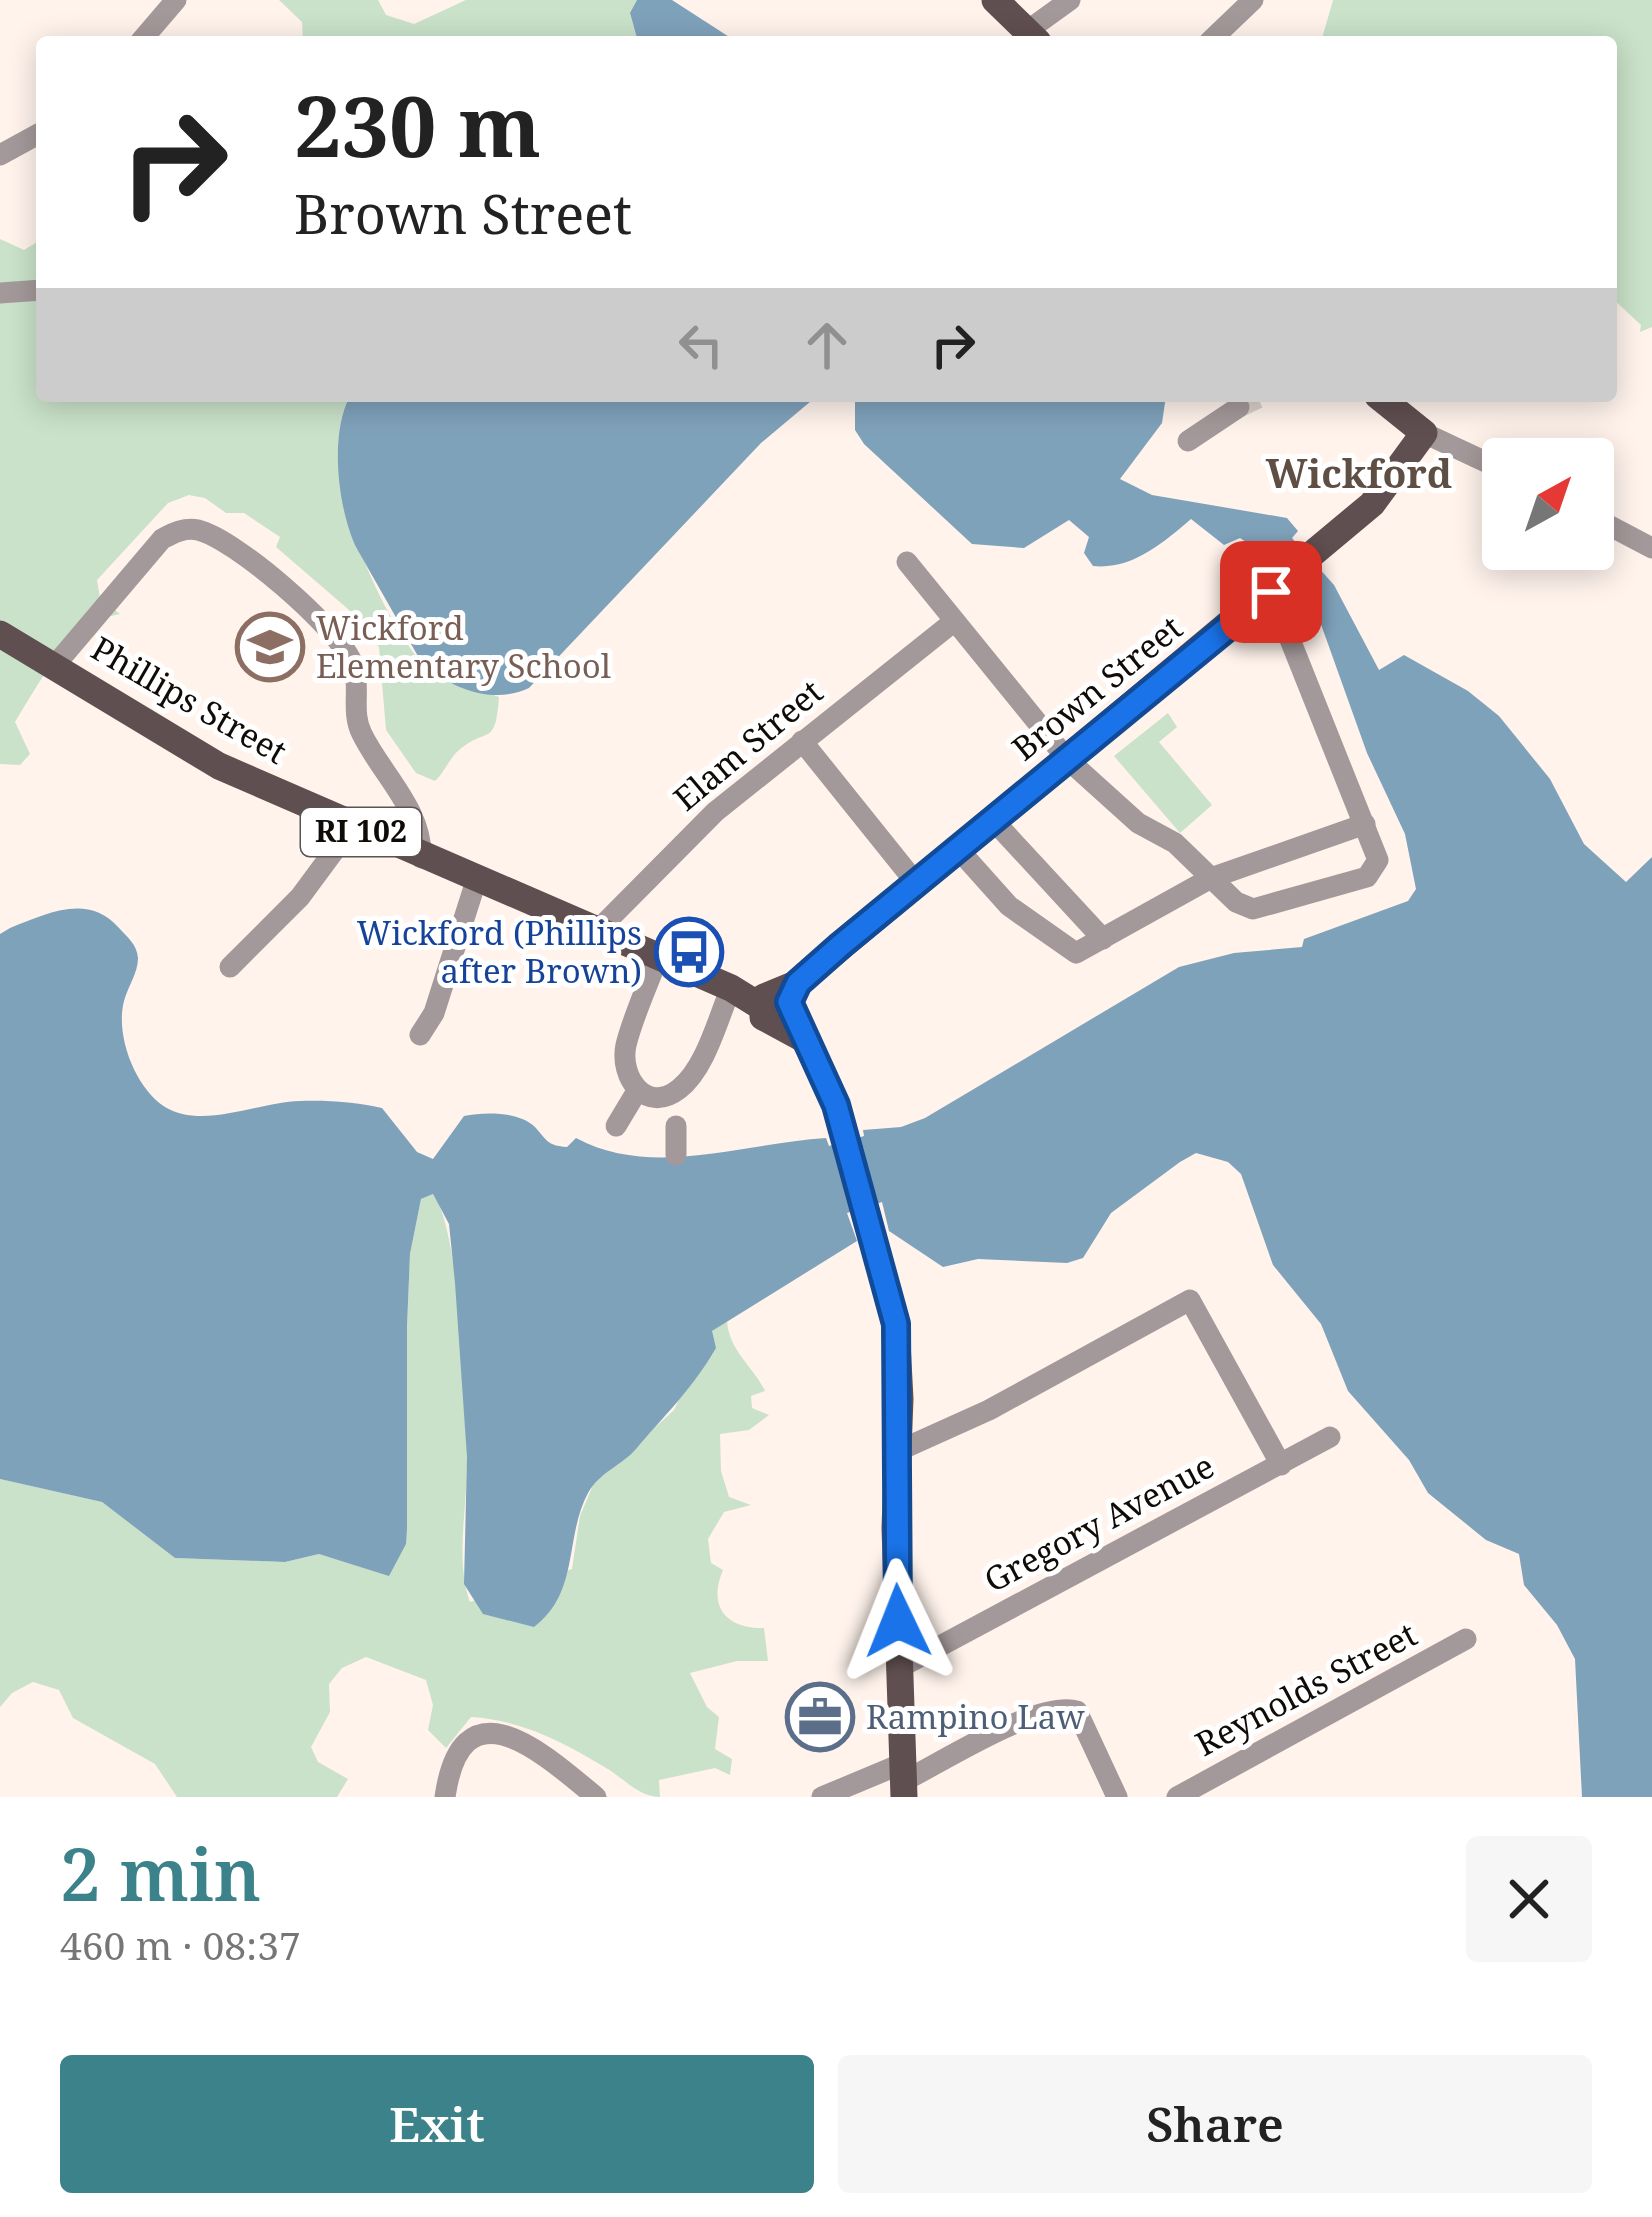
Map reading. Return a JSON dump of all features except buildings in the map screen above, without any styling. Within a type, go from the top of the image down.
[{"type":"main road","points":[[995,0],[1032,36]]},
{"type":"main road","points":[[1385,402],[1424,433]]},
{"type":"main road","name":"Brown Street","points":[[773,1003],[1304,566],[1372,504],[1424,433]]},
{"type":"main road","name":"Phillips Street","points":[[0,634],[219,766],[421,858],[773,1003]]},
{"type":"main road","points":[[773,1003],[836,1105],[896,1324],[902,1781]]},
{"type":"street","points":[[145,36],[176,0]]},
{"type":"street","points":[[1032,36],[1070,0]]},
{"type":"street","points":[[1215,36],[1253,0]]},
{"type":"street","points":[[0,155],[36,135]]},
{"type":"street","points":[[0,293],[36,290]]},
{"type":"street","points":[[1188,441],[1239,407]]},
{"type":"street","points":[[1424,433],[1482,460]]},
{"type":"street","points":[[1614,528],[1652,548]]},
{"type":"street","points":[[56,664],[162,539],[186,530],[214,537],[298,597],[342,645],[358,680],[360,732],[416,821],[421,858]]},
{"type":"street","points":[[907,562],[1067,759],[1236,902],[1253,909],[1367,877],[1378,860],[1271,592]]},
{"type":"street","name":"Elam Street","points":[[598,930],[715,812],[952,623]]},
{"type":"street","points":[[802,742],[916,883]]},
{"type":"street","points":[[993,820],[1102,939]]},
{"type":"street","points":[[958,849],[1009,906],[1076,953],[1211,878],[1365,824]]},
{"type":"street","points":[[230,967],[300,897],[351,828]]},
{"type":"street","points":[[420,1035],[434,1013],[476,881]]},
{"type":"street","points":[[658,957],[625,1049],[629,1083],[637,1090],[656,1096],[679,1089],[701,1057],[773,1003]]},
{"type":"street","points":[[616,1126],[637,1090]]},
{"type":"street","points":[[676,1126],[676,1155]]},
{"type":"street","points":[[898,1451],[989,1410],[1190,1300],[1281,1465]]},
{"type":"street","name":"Gregory Avenue","points":[[899,1668],[1330,1437]]},
{"type":"street","name":"Reynolds Street","points":[[1177,1797],[1466,1639]]},
{"type":"street","points":[[821,1797],[902,1781],[1019,1723],[1063,1707],[1077,1712],[1117,1797]]},
{"type":"street","points":[[445,1797],[459,1748],[466,1739],[492,1732],[529,1746],[596,1797]]},
{"type":"green space","points":[[279,0],[378,0],[386,15],[414,24],[466,0],[637,0],[630,14],[636,36],[303,36],[302,22]]},
{"type":"green space","points":[[1333,0],[1652,0],[1652,327],[1640,332],[1641,325],[1617,303],[1617,36],[1323,36]]},
{"type":"green space","points":[[0,239],[24,250],[36,243],[36,402],[348,402],[340,425],[344,496],[387,609],[423,665],[439,677],[499,697],[495,724],[488,734],[458,751],[435,781],[416,773],[386,730],[379,647],[348,609],[276,547],[280,537],[244,513],[226,513],[205,498],[189,495],[168,503],[97,580],[100,598],[120,614],[86,629],[58,656],[15,722],[30,754],[20,765],[0,764]]},
{"type":"green space","points":[[1168,713],[1177,727],[1159,742],[1212,805],[1180,833],[1114,756]]},
{"type":"green space","points":[[433,1194],[450,1244],[461,1323],[467,1440],[462,1552],[470,1602],[572,1569],[580,1516],[593,1485],[674,1410],[712,1331],[727,1321],[737,1350],[765,1391],[751,1396],[752,1408],[769,1415],[749,1430],[720,1434],[721,1471],[729,1497],[751,1505],[724,1512],[708,1539],[711,1563],[723,1570],[719,1605],[740,1625],[764,1628],[768,1661],[737,1661],[690,1673],[707,1707],[719,1717],[715,1749],[732,1759],[730,1775],[715,1768],[659,1780],[660,1797],[653,1796],[544,1735],[471,1717],[446,1748],[428,1730],[433,1705],[426,1680],[366,1657],[342,1668],[329,1684],[330,1712],[311,1747],[318,1762],[348,1779],[337,1797],[177,1797],[155,1764],[73,1718],[59,1690],[33,1682],[12,1693],[0,1707],[0,1479],[102,1502],[175,1558],[285,1562],[319,1554],[353,1564],[406,1545],[410,1254],[421,1199]]},
{"type":"water","points":[[637,0],[672,0],[728,36],[636,36],[630,13]]},
{"type":"water","points":[[347,402],[810,402],[761,443],[529,688],[501,695],[460,687],[423,665],[356,547],[338,472]]},
{"type":"water","points":[[855,402],[1165,402],[1162,423],[1120,479],[1152,495],[1287,518],[1298,531],[1292,538],[1334,585],[1379,670],[1404,655],[1468,691],[1499,716],[1550,779],[1584,844],[1626,882],[1652,857],[1652,1797],[1582,1797],[1575,1659],[1557,1625],[1524,1585],[1519,1554],[1486,1540],[1428,1493],[1409,1460],[1348,1391],[1321,1324],[1273,1265],[1241,1174],[1228,1162],[1196,1153],[1111,1213],[1083,1258],[1067,1263],[978,1259],[943,1267],[889,1231],[882,1202],[847,1213],[857,1241],[712,1331],[716,1348],[688,1389],[636,1449],[593,1486],[581,1510],[558,1598],[534,1627],[483,1614],[464,1584],[467,1457],[455,1283],[449,1224],[433,1194],[421,1199],[410,1254],[406,1544],[389,1576],[319,1554],[285,1562],[175,1558],[102,1502],[0,1479],[0,934],[10,928],[53,912],[81,909],[107,917],[128,938],[138,958],[124,1001],[125,1044],[145,1087],[165,1107],[180,1113],[213,1115],[300,1101],[372,1106],[382,1108],[417,1152],[433,1159],[464,1116],[501,1114],[528,1122],[555,1145],[567,1147],[576,1138],[605,1150],[667,1157],[826,1138],[829,1146],[864,1136],[863,1130],[901,1127],[925,1118],[1179,967],[1234,953],[1302,947],[1304,939],[1408,901],[1416,889],[1405,834],[1367,753],[1313,602],[1319,596],[1281,548],[1267,556],[1240,538],[1224,545],[1191,519],[1146,553],[1107,566],[1093,566],[1084,553],[1089,537],[1069,520],[1024,548],[972,544],[864,444],[855,430]]},
{"type":"tunnel","points":[[1239,407],[1249,402]]},
{"type":"place","name":"Wickford Elementary School","points":[[270,647]]},
{"type":"place","name":"Wickford (Phillips after Brown)","points":[[689,952]]},
{"type":"place","name":"Rampino Law","points":[[820,1717]]},
{"type":"district","name":"Wickford","points":[[1359,474]]},
{"type":"route","points":[[898,1621],[896,1324],[836,1105],[789,1002],[798,983],[841,945],[1271,592]]}]
